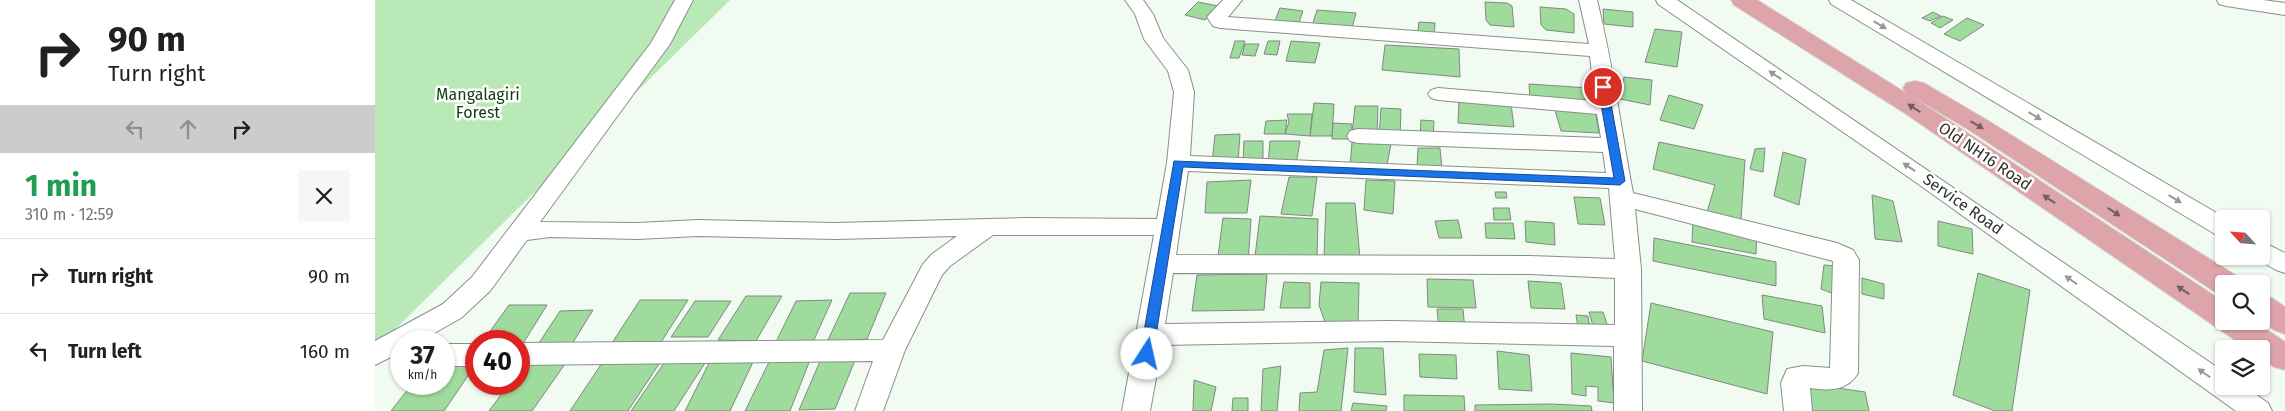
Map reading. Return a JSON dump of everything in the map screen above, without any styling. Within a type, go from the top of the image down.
[{"type":"main road","name":"Old NH16 Road","points":[[1742,0],[1915,109],[2215,311]]},
{"type":"main road","name":"Old NH16 Road","points":[[1771,0],[1826,36],[1977,125],[2215,277]]},
{"type":"main road","points":[[2270,312],[2285,322]]},
{"type":"main road","points":[[2243,330],[2285,358]]},
{"type":"street","points":[[439,330],[452,311],[481,284],[521,232],[660,44],[684,0]]},
{"type":"street","points":[[1134,0],[1144,14],[1154,39],[1177,70],[1184,92],[1178,163],[1136,411]]},
{"type":"street","points":[[1233,0],[1217,17],[1219,22],[1599,51]]},
{"type":"street","points":[[1588,0],[1599,51],[1621,190],[1628,269],[1628,411]]},
{"type":"street","name":"Service Road","points":[[1665,0],[1922,176],[2258,411]]},
{"type":"street","points":[[1838,0],[2215,223]]},
{"type":"street","points":[[2225,0],[2285,9]]},
{"type":"street","points":[[1438,94],[1607,108]]},
{"type":"street","points":[[1358,136],[1613,144]]},
{"type":"street","points":[[1178,163],[1621,190],[1837,252],[1844,256],[1846,260],[1844,373],[1838,378],[1831,379],[1806,376],[1797,377],[1795,383],[1798,411]]},
{"type":"street","points":[[521,232],[550,229],[637,231],[698,228],[836,231],[1025,226],[1168,227]]},
{"type":"street","points":[[869,411],[891,350],[932,270],[946,256],[986,228]]},
{"type":"street","points":[[2270,255],[2285,264]]},
{"type":"street","points":[[1161,264],[1530,264],[1628,269]]},
{"type":"street","points":[[375,354],[452,311]]},
{"type":"street","points":[[1150,335],[1392,331],[1627,336]]},
{"type":"street","points":[[530,354],[891,350]]},
{"type":"green space","name":"Mangalagiri Forest","points":[[375,0],[730,0],[394,330],[390,330],[390,334],[375,349]]},
{"type":"building","points":[[1198,2],[1218,6],[1205,20],[1185,15]]},
{"type":"building","points":[[1485,2],[1507,3],[1512,6],[1514,27],[1490,25],[1486,20]]},
{"type":"building","points":[[1540,7],[1566,9],[1574,14],[1574,33],[1546,30],[1541,25]]},
{"type":"building","points":[[1280,8],[1303,11],[1297,28],[1273,26]]},
{"type":"building","points":[[1603,9],[1633,12],[1633,27],[1604,24]]},
{"type":"building","points":[[1317,10],[1356,13],[1351,32],[1311,29]]},
{"type":"building","points":[[1933,12],[1941,16],[1930,21],[1922,18]]},
{"type":"building","points":[[1943,16],[1953,20],[1940,28],[1931,23]]},
{"type":"building","points":[[1967,18],[1984,25],[1960,41],[1944,34]]},
{"type":"building","points":[[1419,22],[1435,23],[1434,38],[1417,37]]},
{"type":"building","points":[[1655,29],[1682,32],[1677,67],[1645,62]]},
{"type":"building","points":[[1235,41],[1245,41],[1239,58],[1230,58]]},
{"type":"building","points":[[1268,41],[1280,41],[1277,55],[1264,54]]},
{"type":"building","points":[[1291,41],[1320,43],[1315,63],[1286,61]]},
{"type":"building","points":[[1245,44],[1259,44],[1255,56],[1242,55]]},
{"type":"building","points":[[1385,45],[1459,49],[1460,77],[1382,70]]},
{"type":"building","points":[[1624,77],[1652,80],[1650,105],[1620,99]]},
{"type":"building","points":[[1529,84],[1589,88],[1591,103],[1530,99]]},
{"type":"building","points":[[1669,95],[1703,105],[1694,129],[1660,120]]},
{"type":"building","points":[[1459,102],[1511,104],[1514,127],[1458,123]]},
{"type":"building","points":[[1314,103],[1334,104],[1332,136],[1310,136]]},
{"type":"building","points":[[1355,106],[1378,106],[1377,136],[1352,135]]},
{"type":"building","points":[[1554,107],[1595,109],[1599,133],[1561,131]]},
{"type":"building","points":[[1381,108],[1401,109],[1400,137],[1379,136]]},
{"type":"building","points":[[1287,114],[1312,114],[1310,136],[1285,134],[1289,122]]},
{"type":"building","points":[[1287,120],[1285,134],[1264,134],[1266,121]]},
{"type":"building","points":[[1421,120],[1434,121],[1433,138],[1420,137]]},
{"type":"building","points":[[1333,123],[1352,124],[1352,139],[1332,139]]},
{"type":"building","points":[[1240,134],[1238,163],[1212,163],[1215,135]]},
{"type":"building","points":[[1244,141],[1263,141],[1263,164],[1243,164]]},
{"type":"building","points":[[1270,141],[1300,141],[1296,165],[1268,164]]},
{"type":"building","points":[[1352,142],[1391,144],[1386,170],[1350,168]]},
{"type":"building","points":[[1659,142],[1745,160],[1741,220],[1707,212],[1715,185],[1653,169]]},
{"type":"building","points":[[1418,148],[1440,148],[1442,169],[1417,167]]},
{"type":"building","points":[[1765,148],[1763,172],[1750,169],[1755,149]]},
{"type":"building","points":[[1783,152],[1806,159],[1799,205],[1774,196]]},
{"type":"building","points":[[1289,177],[1317,177],[1312,216],[1281,214]]},
{"type":"building","points":[[1251,180],[1247,213],[1205,213],[1207,182]]},
{"type":"building","points":[[1366,180],[1395,181],[1393,214],[1364,210]]},
{"type":"building","points":[[1495,192],[1506,192],[1507,198],[1496,198]]},
{"type":"building","points":[[1872,195],[1893,201],[1902,242],[1875,239]]},
{"type":"building","points":[[1574,197],[1600,198],[1605,225],[1578,224]]},
{"type":"building","points":[[1326,203],[1355,203],[1360,258],[1324,257]]},
{"type":"building","points":[[1493,208],[1509,208],[1511,220],[1494,220]]},
{"type":"building","points":[[1260,216],[1318,219],[1317,260],[1255,256]]},
{"type":"building","points":[[1223,218],[1251,219],[1248,264],[1217,264]]},
{"type":"building","points":[[1458,220],[1462,238],[1439,238],[1435,221]]},
{"type":"building","points":[[1525,221],[1554,223],[1555,245],[1526,242]]},
{"type":"building","points":[[1693,221],[1757,234],[1756,254],[1692,242]]},
{"type":"building","points":[[1938,221],[1972,229],[1973,254],[1938,246]]},
{"type":"building","points":[[1485,223],[1513,223],[1515,239],[1486,238]]},
{"type":"building","points":[[1654,238],[1776,262],[1776,286],[1653,261]]},
{"type":"building","points":[[1824,265],[1838,266],[1834,294],[1821,289]]},
{"type":"building","points":[[1978,273],[2030,290],[2012,411],[1995,411],[1953,395]]},
{"type":"building","points":[[1267,274],[1264,310],[1192,311],[1197,275]]},
{"type":"building","points":[[1862,278],[1884,284],[1884,299],[1862,294]]},
{"type":"building","points":[[1427,279],[1473,280],[1476,308],[1428,307]]},
{"type":"building","points":[[1528,281],[1561,283],[1565,309],[1531,308]]},
{"type":"building","points":[[1284,282],[1310,283],[1310,308],[1280,308]]},
{"type":"building","points":[[1321,282],[1359,283],[1358,325],[1326,325],[1319,305]]},
{"type":"building","points":[[850,293],[886,293],[867,339],[827,342]]},
{"type":"building","points":[[1762,295],[1822,306],[1825,333],[1764,319]]},
{"type":"building","points":[[746,296],[782,296],[756,341],[718,340]]},
{"type":"building","points":[[640,300],[688,300],[658,347],[610,346]]},
{"type":"building","points":[[832,300],[813,342],[775,344],[796,301]]},
{"type":"building","points":[[695,301],[731,301],[708,337],[671,337]]},
{"type":"building","points":[[1651,303],[1773,332],[1767,394],[1642,361]]},
{"type":"building","points":[[509,305],[547,305],[530,332],[530,330],[491,330]]},
{"type":"building","points":[[1437,309],[1463,309],[1465,330],[1439,330]]},
{"type":"building","points":[[593,310],[572,344],[537,346],[560,311]]},
{"type":"building","points":[[1589,312],[1603,312],[1610,333],[1595,333]]},
{"type":"building","points":[[1576,315],[1588,316],[1591,334],[1579,333]]},
{"type":"building","points":[[1348,348],[1341,411],[1299,411],[1300,393],[1317,392],[1324,350]]},
{"type":"building","points":[[1355,348],[1383,348],[1386,395],[1354,392]]},
{"type":"building","points":[[1497,351],[1529,355],[1532,391],[1499,389]]},
{"type":"building","points":[[1571,353],[1611,357],[1614,403],[1598,401],[1598,387],[1586,386],[1586,396],[1572,394]]},
{"type":"building","points":[[1419,354],[1456,355],[1457,379],[1420,377]]},
{"type":"building","points":[[465,356],[465,380],[455,395],[455,357]]},
{"type":"building","points":[[856,358],[835,409],[799,410],[821,359]]},
{"type":"building","points":[[707,360],[674,411],[631,411],[664,363]]},
{"type":"building","points":[[810,360],[790,411],[745,411],[769,362]]},
{"type":"building","points":[[661,361],[628,411],[570,411],[602,363]]},
{"type":"building","points":[[753,362],[730,411],[685,411],[709,363]]},
{"type":"building","points":[[530,364],[565,364],[532,411],[489,411],[501,395],[530,395]]},
{"type":"building","points":[[1281,366],[1277,411],[1261,411],[1263,369]]},
{"type":"building","points":[[1194,380],[1216,387],[1211,411],[1193,411]]},
{"type":"building","points":[[1803,383],[1865,392],[1869,411],[1807,411]]},
{"type":"building","points":[[403,395],[455,395],[444,411],[391,411]]},
{"type":"building","points":[[1404,395],[1464,396],[1465,411],[1404,411]]},
{"type":"building","points":[[1233,398],[1248,398],[1248,411],[1232,411]]},
{"type":"building","points":[[1353,403],[1387,406],[1386,411],[1351,411]]},
{"type":"building","points":[[1551,404],[1591,406],[1592,411],[1475,411],[1475,405]]},
{"type":"route","points":[[1147,354],[1178,163],[1620,181],[1603,87]]}]
